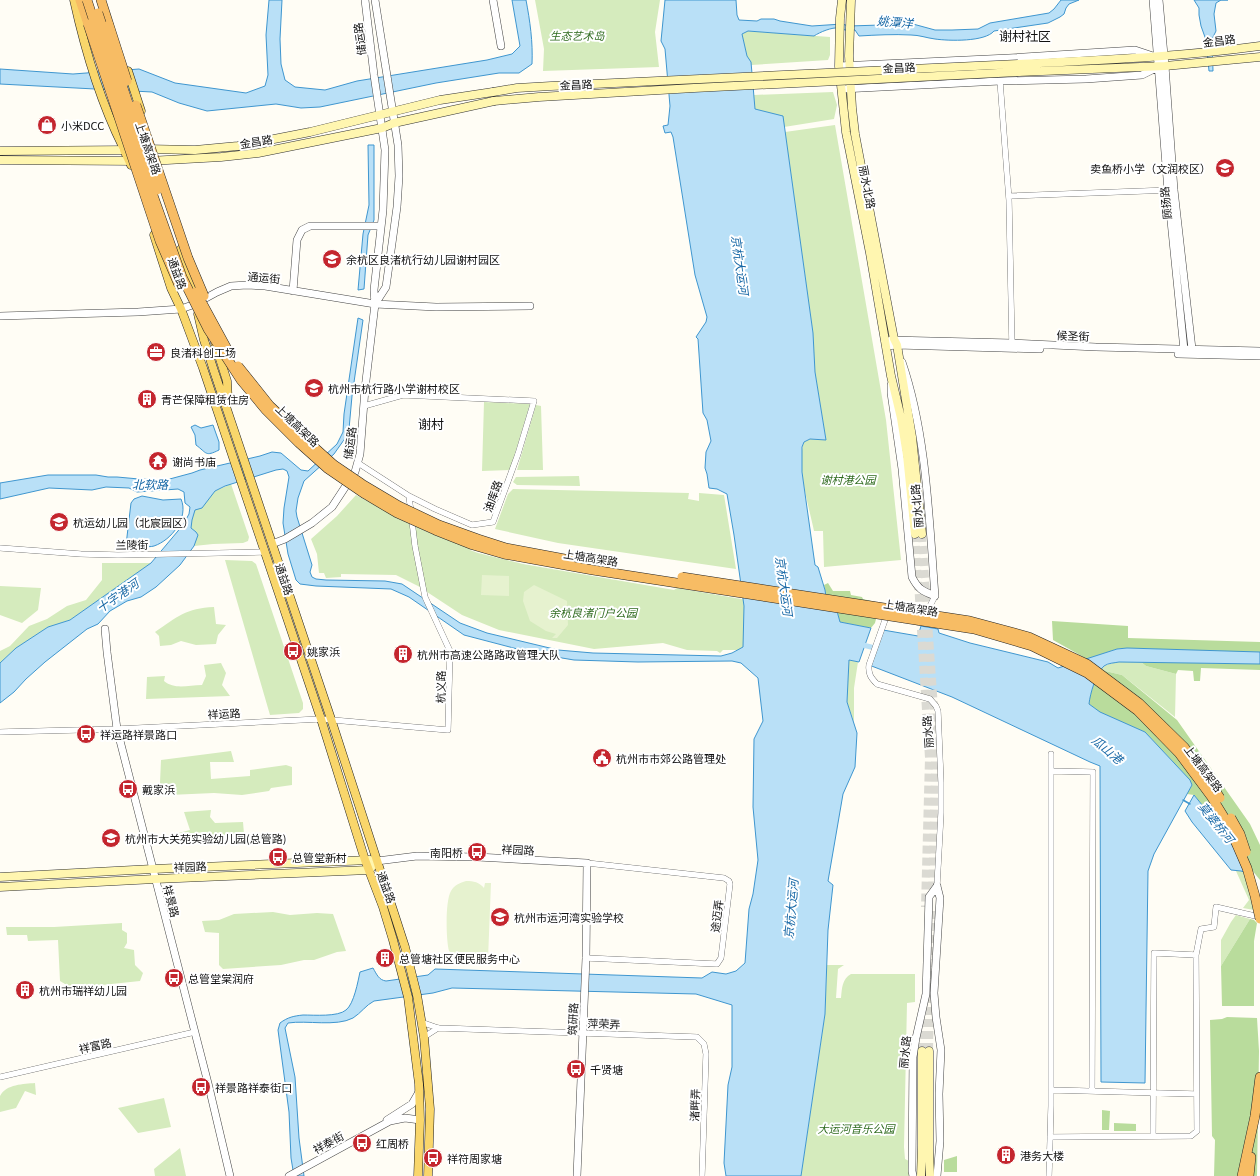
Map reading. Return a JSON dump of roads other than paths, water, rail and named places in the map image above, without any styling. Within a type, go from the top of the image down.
[{"type":"highway","points":[[80,0],[160,241],[187,302],[208,329]]},
{"type":"highway","name":"上塘高架路","points":[[87,0],[123,111],[182,277],[208,329],[240,380],[266,410],[327,468],[365,494],[397,513],[473,545],[504,554],[974,629],[1032,646],[1087,673],[1138,711],[1179,753],[1211,796],[1227,822],[1246,868],[1260,918]]},
{"type":"highway","name":"上塘高架路","points":[[93,0],[189,279],[212,323],[233,359],[245,376],[270,406],[334,465],[399,506],[439,524],[506,548],[594,564],[970,621],[1029,637],[1087,664],[1139,702],[1184,747],[1205,775],[1240,834],[1260,891]]},
{"type":"highway","points":[[100,0],[188,258],[233,359]]},
{"type":"highway","points":[[1242,1176],[1255,1116],[1260,1077]]},
{"type":"highway","points":[[1249,1176],[1255,1134],[1255,1116]]},
{"type":"main road","points":[[74,0],[100,92],[116,134],[124,150]]},
{"type":"main road","name":"通益路","points":[[83,0],[123,122],[124,150],[130,161],[171,288],[181,309],[203,368],[234,459],[321,719],[365,860],[383,907],[403,975],[408,997],[419,1090],[420,1120],[418,1176]]},
{"type":"main road","points":[[100,0],[154,161],[190,257],[204,300],[227,381],[229,412]]},
{"type":"main road","points":[[105,0],[123,68]]},
{"type":"main road","name":"丽水北路","points":[[842,0],[839,66],[846,89],[855,134],[912,438],[918,534],[901,418],[891,376],[870,252],[846,132],[846,89],[850,65],[849,38],[851,0]]},
{"type":"main road","name":"金昌路","points":[[0,160],[154,161],[221,157],[258,153],[382,128],[394,123],[494,101],[1018,68],[1219,52],[1260,46]]},
{"type":"main road","name":"金昌路","points":[[0,150],[195,150],[238,146],[310,132],[440,100],[517,88],[1018,68],[1162,67],[1260,56]]},
{"type":"main road","name":"通益路","points":[[154,161],[181,250],[204,340],[394,910],[412,972],[424,1037],[430,1109],[428,1172]]},
{"type":"main road","name":"祥园路","points":[[0,877],[365,860],[377,861]]},
{"type":"main road","points":[[369,870],[377,861]]},
{"type":"main road","name":"祥园路","points":[[0,887],[369,870]]},
{"type":"main road","name":"丽水路","points":[[920,1176],[925,1051],[930,1176]]},
{"type":"main road","points":[[419,1153],[428,1172]]},
{"type":"street","name":"储运路","points":[[272,544],[285,539],[312,523],[332,507],[355,472],[360,454],[375,304],[374,290],[383,210],[385,150],[365,0]]},
{"type":"street","name":"储运路","points":[[375,0],[398,145],[399,176],[397,206],[386,287],[375,304]]},
{"type":"street","points":[[493,0],[501,46]]},
{"type":"street","name":"顾扬路","points":[[1153,0],[1162,67],[1171,190],[1188,351]]},
{"type":"street","name":"顾扬路","points":[[1159,0],[1161,57]]},
{"type":"street","name":"金昌路","points":[[839,66],[1135,50],[1161,57]]},
{"type":"street","name":"金昌路","points":[[846,89],[1000,81],[1086,79],[1142,75],[1162,67]]},
{"type":"street","points":[[1000,81],[1009,196],[1012,346]]},
{"type":"street","points":[[1009,196],[1171,190]]},
{"type":"street","points":[[293,291],[297,240],[302,230],[310,226],[381,226]]},
{"type":"street","name":"通运街","points":[[0,316],[181,309],[204,300],[231,286],[247,285],[265,286],[375,304],[436,307],[530,306]]},
{"type":"street","name":"丽水北路","points":[[891,376],[891,393],[902,469],[912,577],[916,586],[935,596],[921,443],[908,378],[895,342]]},
{"type":"street","name":"候圣街","points":[[885,343],[1096,347],[1260,356]]},
{"type":"street","name":"候圣街","points":[[1188,351],[1260,351]]},
{"type":"street","name":"油库路","points":[[358,463],[435,510],[472,525],[493,522],[518,454],[534,401],[402,395],[364,406]]},
{"type":"street","name":"杭义路","points":[[410,496],[415,546],[425,596],[450,651],[448,730]]},
{"type":"street","name":"兰陵街","points":[[0,548],[81,554],[194,554],[264,552]]},
{"type":"street","name":"丽水路","points":[[935,596],[930,606],[923,610],[898,604],[890,606],[882,624],[868,672],[877,684],[930,699],[936,706],[938,712],[941,814],[937,886],[940,898],[934,993],[941,1050],[939,1094],[940,1141],[937,1176]]},
{"type":"street","name":"祥景路","points":[[105,629],[117,728],[209,1087],[230,1176]]},
{"type":"street","name":"祥运路","points":[[0,732],[321,719],[448,730]]},
{"type":"street","points":[[1049,1176],[1051,1090],[1051,754]]},
{"type":"street","points":[[1051,771],[1094,772],[1092,1091]]},
{"type":"street","name":"祥园路","points":[[377,861],[417,856],[477,857],[587,864]]},
{"type":"street","name":"筑研路","points":[[577,1176],[586,958],[587,864]]},
{"type":"street","name":"途迈弄","points":[[586,958],[717,964],[721,958],[730,884],[729,881],[724,878],[587,864]]},
{"type":"street","name":"丽水路","points":[[913,1176],[913,1057],[926,994],[930,898],[937,886]]},
{"type":"street","points":[[1050,1137],[1191,1136],[1196,1131],[1196,955],[1201,930],[1214,927],[1216,907],[1260,918]]},
{"type":"street","points":[[1154,1136],[1154,953],[1196,955]]},
{"type":"street","name":"萍荣弄","points":[[421,1022],[438,1028],[697,1037]]},
{"type":"street","points":[[424,1037],[438,1028]]},
{"type":"street","name":"祥富路","points":[[0,1077],[195,1032]]},
{"type":"street","name":"渚畔弄","points":[[697,1037],[704,1044],[706,1054],[702,1176]]},
{"type":"street","name":"祥泰街","points":[[378,1128],[381,1123],[412,1104],[416,1099],[419,1090]]},
{"type":"street","points":[[1051,1090],[1196,1094]]},
{"type":"street","name":"祥泰街","points":[[290,1176],[390,1122],[405,1118],[420,1120]]},
{"type":"water","points":[[269,0],[282,0],[280,39],[281,64],[285,80],[295,87],[325,90],[357,81],[487,60],[512,54],[520,46],[512,0],[526,0],[531,32],[532,64],[519,73],[499,73],[436,83],[320,107],[301,108],[276,104],[207,111],[179,103],[152,92],[0,84],[0,69],[73,74],[139,69],[175,83],[246,93],[265,86],[268,75],[266,35]]},
{"type":"water","points":[[665,0],[736,0],[737,15],[739,20],[757,21],[761,19],[774,19],[812,26],[842,24],[849,26],[913,24],[935,30],[952,30],[978,29],[990,23],[1049,13],[1061,0],[1079,0],[1069,4],[1064,14],[1048,23],[994,31],[983,37],[966,40],[941,40],[917,35],[859,36],[855,30],[845,30],[841,28],[826,30],[814,36],[748,31],[742,34],[747,56],[751,62],[755,109],[783,116],[813,333],[815,372],[826,440],[810,439],[804,442],[802,447],[802,472],[815,565],[818,567],[825,590],[827,603],[835,604],[840,622],[871,628],[859,662],[849,660],[847,702],[857,733],[855,767],[843,794],[828,881],[833,885],[828,930],[825,1014],[801,1176],[726,1176],[724,1163],[728,1085],[732,1067],[732,1005],[696,994],[452,988],[433,993],[374,1001],[356,1016],[346,1021],[330,1023],[288,1023],[285,1028],[295,1077],[299,1138],[304,1176],[294,1176],[291,1158],[289,1112],[278,1030],[280,1023],[294,1016],[332,1015],[346,1010],[353,998],[360,972],[373,968],[380,978],[386,981],[428,975],[435,969],[702,978],[712,972],[726,974],[736,971],[745,963],[749,909],[753,894],[758,860],[753,807],[754,739],[763,721],[758,678],[741,663],[732,661],[638,662],[574,660],[525,651],[464,635],[409,597],[391,589],[300,584],[296,580],[288,554],[283,523],[289,477],[287,471],[283,469],[225,486],[215,491],[202,508],[195,510],[191,528],[198,535],[194,546],[180,565],[156,587],[141,597],[127,601],[110,611],[98,624],[87,629],[45,662],[14,692],[0,703],[0,663],[16,648],[48,627],[70,620],[151,563],[183,525],[189,514],[190,507],[185,503],[184,492],[178,489],[137,492],[129,488],[106,487],[92,490],[49,488],[0,499],[0,483],[48,475],[96,475],[166,480],[272,452],[281,453],[301,470],[308,471],[337,444],[343,432],[344,414],[358,318],[363,320],[352,396],[349,429],[346,437],[334,454],[304,481],[298,498],[296,511],[297,517],[312,565],[310,572],[312,577],[326,580],[385,581],[402,584],[460,623],[487,633],[558,650],[593,653],[721,656],[732,653],[743,647],[744,606],[727,494],[717,489],[709,488],[705,468],[706,452],[711,441],[707,420],[703,413],[698,339],[696,337],[706,322],[707,317],[695,275],[673,137],[671,132],[665,133],[663,126],[668,125],[670,106],[665,49],[661,41]]},
{"type":"water","points":[[1194,0],[1221,0],[1216,3],[1214,14],[1216,31],[1212,39],[1213,71],[1209,71],[1206,40],[1201,26],[1199,8]]},
{"type":"water","points":[[368,145],[374,145],[374,220],[368,235],[364,289],[358,290],[363,234],[369,205]]},
{"type":"water","points":[[195,425],[201,428],[213,425],[219,442],[219,450],[208,454],[196,445],[195,435],[191,427]]},
{"type":"water","points":[[142,496],[163,500],[181,499],[183,506],[181,520],[173,533],[161,543],[151,547],[126,545],[131,503],[134,499]]},
{"type":"water","points":[[921,626],[938,629],[939,633],[970,643],[1048,662],[1058,668],[1117,649],[1127,648],[1260,652],[1260,664],[1119,662],[1109,664],[1101,669],[1092,689],[1089,704],[1100,712],[1145,732],[1190,780],[1192,785],[1154,854],[1148,871],[1145,1083],[1101,1082],[1100,766],[952,697],[869,665],[883,630],[918,636]]},
{"type":"water","points":[[1194,795],[1224,832],[1234,848],[1244,872],[1231,870],[1192,822],[1185,811]]},
{"type":"waterway","name":"瓜山港","points":[[859,644],[879,649]]},
{"type":"waterway","name":"莫婆桥河","points":[[1183,800],[1190,804]]},
{"type":"tunnel","points":[[915,534],[929,758],[925,907]]},
{"type":"tunnel","points":[[922,534],[935,723],[932,897]]},
{"type":"tunnel","points":[[929,1051],[932,908]]},
{"type":"tunnel","points":[[922,1017],[922,1051]]},
{"type":"place","name":"小米DCC","points":[[47,125]]},
{"type":"place","name":"卖鱼桥小学（文润校区）","points":[[1225,168]]},
{"type":"place","name":"余杭区良渚杭行幼儿园谢村园区","points":[[332,259]]},
{"type":"place","name":"良渚科创工场","points":[[156,352]]},
{"type":"place","name":"杭州市杭行路小学谢村校区","points":[[314,388]]},
{"type":"place","name":"青芒保障租赁住房","points":[[147,399]]},
{"type":"place","name":"谢尚书庙","points":[[158,461]]},
{"type":"place","name":"杭运幼儿园（北宸园区）","points":[[59,522]]},
{"type":"place","name":"姚家浜","points":[[293,651]]},
{"type":"place","name":"杭州市高速公路路政管理大队","points":[[403,654]]},
{"type":"place","name":"祥运路祥景路口","points":[[86,734]]},
{"type":"place","name":"杭州市市郊公路管理处","points":[[602,758]]},
{"type":"place","name":"戴家浜","points":[[128,789]]},
{"type":"place","name":"杭州市大关苑实验幼儿园(总管路)","points":[[111,838]]},
{"type":"place","name":"南阳桥","points":[[477,852]]},
{"type":"place","name":"总管堂新村","points":[[278,857]]},
{"type":"place","name":"杭州市运河湾实验学校","points":[[500,917]]},
{"type":"place","name":"总管塘社区便民服务中心","points":[[385,958]]},
{"type":"place","name":"总管堂棠润府","points":[[174,978]]},
{"type":"place","name":"杭州市瑞祥幼儿园","points":[[25,990]]},
{"type":"place","name":"千贤塘","points":[[576,1069]]},
{"type":"place","name":"祥景路祥泰街口","points":[[201,1087]]},
{"type":"place","name":"红周桥","points":[[362,1143]]},
{"type":"place","name":"港务大楼","points":[[1006,1155]]},
{"type":"place","name":"祥符周家塘","points":[[433,1158]]},
{"type":"district","name":"谢村社区","points":[[1025,35]]},
{"type":"district","name":"谢村","points":[[431,423]]},
{"type":"water label","name":"姚潭洋","points":[[895,21]]},
{"type":"water label","name":"京杭大运河","points":[[741,265]]},
{"type":"water label","name":"北软路","points":[[150,483]]},
{"type":"water label","name":"京杭大运河","points":[[785,586]]},
{"type":"water label","name":"十字港河","points":[[117,595]]},
{"type":"water label","name":"京杭大运河","points":[[790,909]]},
{"type":"park label","name":"生态艺术岛","points":[[577,35]]},
{"type":"park label","name":"谢村港公园","points":[[848,479]]},
{"type":"park label","name":"余杭良渚门户公园","points":[[593,612]]},
{"type":"park label","name":"大运河音乐公园","points":[[856,1128]]}]
